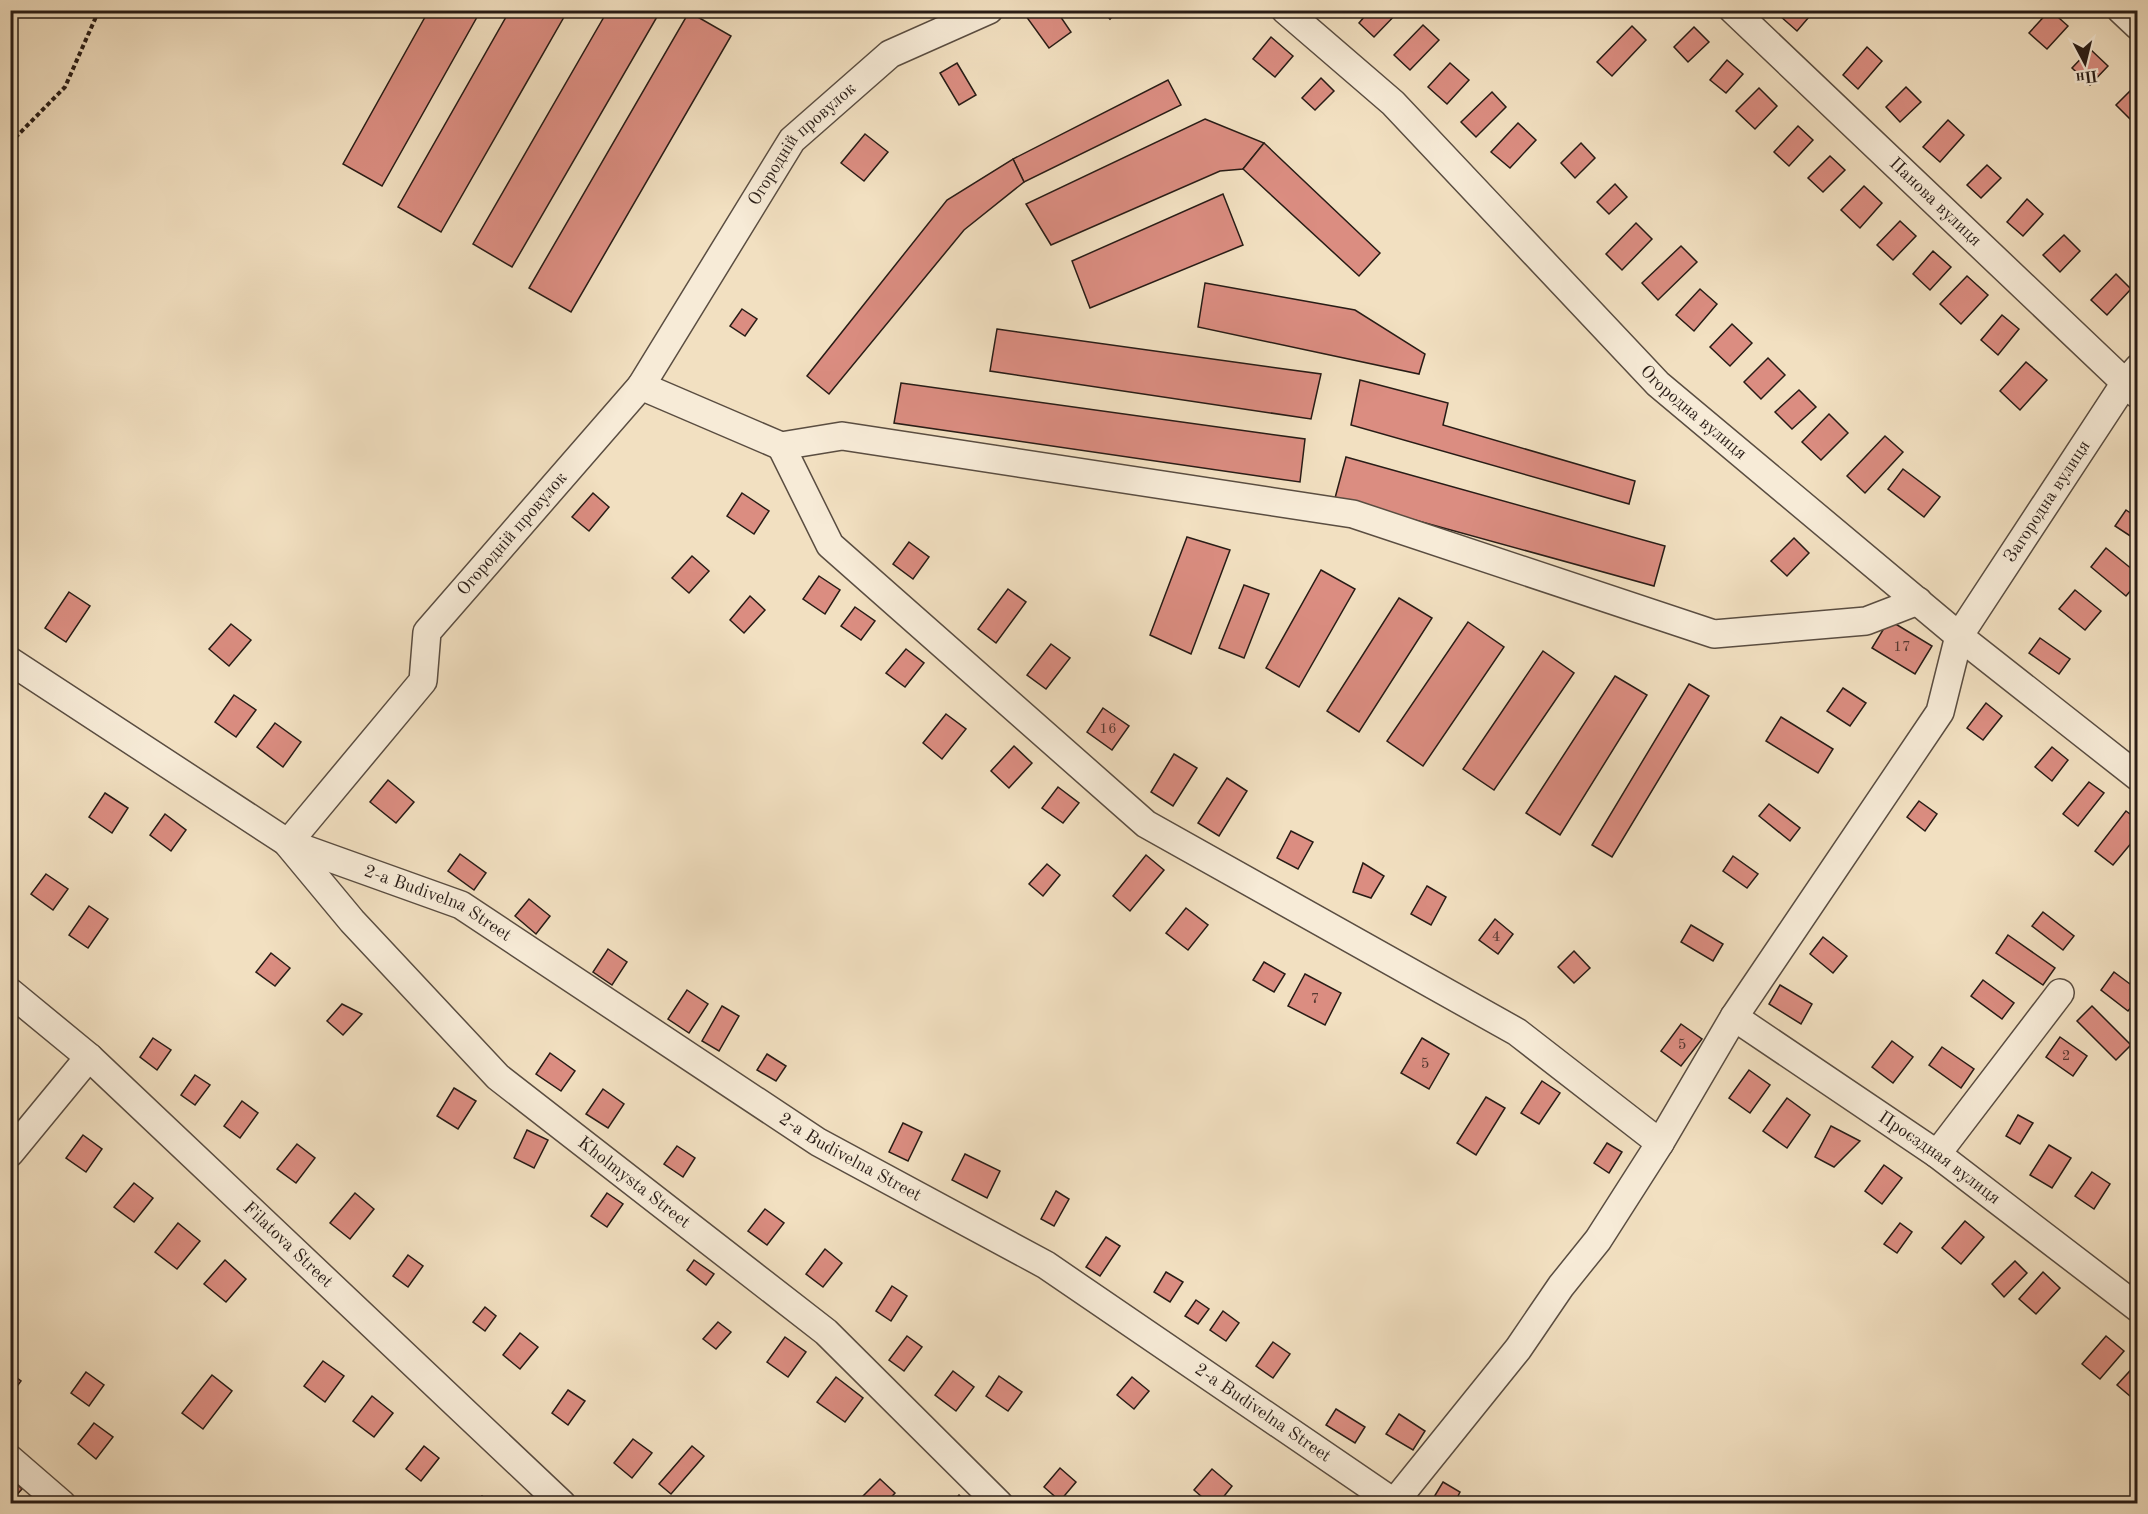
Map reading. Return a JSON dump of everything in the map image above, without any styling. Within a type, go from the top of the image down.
[{"type":"street","name":"Огородній провулок","points":[[288,843],[423,681],[427,632],[641,386],[792,140],[890,54],[989,10]]},
{"type":"street","name":"Огородна вулиця","points":[[1285,10],[1393,103],[1658,384],[1959,636],[2138,777]]},
{"type":"street","points":[[2121,10],[2138,26]]},
{"type":"street","name":"Панова вулиця","points":[[1741,13],[2133,382]]},
{"type":"street","name":"Загородна вулиця","points":[[1394,1503],[1518,1349],[1561,1286],[1598,1240],[1660,1143],[1734,1017],[1940,712],[1959,636],[2133,382]]},
{"type":"street","points":[[641,386],[781,446],[842,436],[1353,514],[1714,634],[1866,621],[1918,601]]},
{"type":"street","points":[[781,446],[830,545],[1146,824],[1517,1032],[1660,1143]]},
{"type":"street","points":[[10,661],[288,843]]},
{"type":"street","name":"2-a Budivelna Street","points":[[288,843],[461,905],[818,1142],[1046,1265],[1394,1503]]},
{"type":"street","name":"Kholmysta Street","points":[[288,843],[352,921],[498,1077],[826,1332],[999,1503]]},
{"type":"street","name":"Filatova Street","points":[[10,992],[89,1057],[562,1503]]},
{"type":"street","points":[[1937,1154],[2060,993]]},
{"type":"street","name":"Проєздная вулиця","points":[[1734,1017],[1937,1154],[2138,1308]]},
{"type":"street","points":[[10,1153],[89,1057]]},
{"type":"street","points":[[10,1459],[62,1503]]},
{"type":"path","points":[[10,142],[65,87],[99,10]]},
{"type":"building","points":[[429,10],[481,10],[382,186],[343,164]]},
{"type":"building","points":[[510,10],[568,10],[441,232],[398,207]]},
{"type":"building","points":[[608,10],[661,10],[512,267],[473,244]]},
{"type":"building","points":[[1026,10],[1056,10],[1071,32],[1049,48],[1023,12]]},
{"type":"building","points":[[1102,10],[1118,10],[1110,19]]},
{"type":"building","points":[[1370,10],[1400,10],[1374,37],[1359,23]]},
{"type":"building","points":[[1785,10],[1815,10],[1797,31],[1780,16]]},
{"type":"building","points":[[2050,10],[2068,26],[2047,49],[2029,33]]},
{"type":"building","points":[[689,12],[731,36],[571,312],[529,288]]},
{"type":"building","points":[[1423,25],[1439,40],[1410,70],[1394,55]]},
{"type":"building","points":[[1632,26],[1646,40],[1612,76],[1597,62]]},
{"type":"building","points":[[1694,27],[1709,42],[1688,62],[1674,47]]},
{"type":"building","points":[[1271,37],[1293,56],[1275,77],[1253,59]]},
{"type":"building","points":[[1867,47],[1882,61],[1858,89],[1843,75]]},
{"type":"building","points":[[2090,49],[2108,66],[2090,85],[2072,68]]},
{"type":"building","points":[[1727,60],[1743,74],[1726,93],[1710,80]]},
{"type":"building","points":[[957,63],[976,95],[959,105],[940,73]]},
{"type":"building","points":[[1450,63],[1469,80],[1447,104],[1428,87]]},
{"type":"building","points":[[1321,78],[1334,91],[1315,110],[1302,98]]},
{"type":"building","points":[[1168,80],[1181,105],[1024,182],[1013,159]]},
{"type":"building","points":[[2137,84],[2138,114],[2131,120],[2116,105]]},
{"type":"building","points":[[1906,87],[1921,102],[1900,122],[1886,107]]},
{"type":"building","points":[[1759,88],[1777,106],[1755,129],[1736,111]]},
{"type":"building","points":[[1492,92],[1506,107],[1476,137],[1461,122]]},
{"type":"building","points":[[1205,119],[1264,143],[1243,169],[1220,171],[1051,245],[1026,204]]},
{"type":"building","points":[[1948,120],[1964,135],[1940,162],[1923,147]]},
{"type":"building","points":[[1518,123],[1536,140],[1510,168],[1491,152]]},
{"type":"building","points":[[1798,126],[1813,140],[1789,166],[1774,152]]},
{"type":"building","points":[[865,134],[888,152],[864,181],[841,163]]},
{"type":"building","points":[[1264,143],[1380,253],[1359,276],[1243,169]]},
{"type":"building","points":[[1581,143],[1595,158],[1575,178],[1561,163]]},
{"type":"building","points":[[1830,156],[1845,170],[1823,192],[1808,178]]},
{"type":"building","points":[[1013,159],[1024,182],[964,230],[829,394],[807,376],[947,200]]},
{"type":"building","points":[[1987,165],[2001,178],[1981,198],[1967,185]]},
{"type":"building","points":[[1615,184],[1627,197],[1609,214],[1597,202]]},
{"type":"building","points":[[1864,186],[1882,203],[1860,228],[1841,210]]},
{"type":"building","points":[[1223,194],[1243,245],[1090,308],[1072,261]]},
{"type":"building","points":[[2027,199],[2043,214],[2023,236],[2007,222]]},
{"type":"building","points":[[1900,221],[1916,236],[1893,260],[1877,245]]},
{"type":"building","points":[[1636,223],[1652,239],[1622,270],[1606,254]]},
{"type":"building","points":[[2064,235],[2080,251],[2060,272],[2043,255]]},
{"type":"building","points":[[1681,246],[1697,262],[1658,300],[1642,283]]},
{"type":"building","points":[[1933,251],[1951,267],[1930,290],[1913,274]]},
{"type":"building","points":[[2116,274],[2131,289],[2107,315],[2091,300]]},
{"type":"building","points":[[1967,276],[1988,295],[1961,324],[1940,304]]},
{"type":"building","points":[[1205,283],[1355,310],[1425,354],[1419,374],[1198,327]]},
{"type":"building","points":[[1700,289],[1717,304],[1694,331],[1676,315]]},
{"type":"building","points":[[742,309],[757,319],[745,336],[730,326]]},
{"type":"building","points":[[2002,315],[2019,329],[1998,355],[1981,340]]},
{"type":"building","points":[[1732,324],[1752,343],[1730,366],[1710,347]]},
{"type":"building","points":[[997,329],[1321,374],[1311,419],[990,371]]},
{"type":"building","points":[[1768,358],[1785,375],[1761,399],[1744,382]]},
{"type":"building","points":[[2026,362],[2047,380],[2020,410],[2000,391]]},
{"type":"building","points":[[1360,380],[1448,403],[1443,425],[1635,481],[1629,504],[1351,425]]},
{"type":"building","points":[[901,383],[1305,439],[1300,482],[894,423]]},
{"type":"building","points":[[1799,390],[1816,407],[1792,429],[1775,412]]},
{"type":"building","points":[[1829,414],[1848,433],[1821,460],[1802,442]]},
{"type":"building","points":[[1885,436],[1903,452],[1865,493],[1847,476]]},
{"type":"building","points":[[1346,457],[1665,546],[1654,586],[1335,498]]},
{"type":"building","points":[[1903,469],[1940,497],[1924,517],[1888,489]]},
{"type":"building","points":[[593,493],[609,507],[589,531],[572,517]]},
{"type":"building","points":[[742,493],[769,511],[754,534],[727,516]]},
{"type":"building","points":[[2126,510],[2138,518],[2138,541],[2115,526]]},
{"type":"building","points":[[1187,537],[1230,550],[1191,654],[1150,635]]},
{"type":"building","points":[[1794,538],[1809,553],[1787,576],[1771,561]]},
{"type":"building","points":[[909,542],[929,557],[913,579],[893,564]]},
{"type":"building","points":[[2106,548],[2138,574],[2138,582],[2126,596],[2091,567]]},
{"type":"building","points":[[692,556],[709,571],[689,593],[672,578]]},
{"type":"building","points":[[1321,570],[1355,589],[1299,687],[1266,668]]},
{"type":"building","points":[[819,576],[840,590],[825,614],[803,599]]},
{"type":"building","points":[[1244,585],[1269,594],[1244,658],[1219,648]]},
{"type":"building","points":[[1008,589],[1026,602],[996,643],[978,629]]},
{"type":"building","points":[[2075,590],[2101,611],[2085,630],[2059,609]]},
{"type":"building","points":[[69,592],[90,606],[66,642],[45,628]]},
{"type":"building","points":[[750,596],[765,610],[744,633],[730,620]]},
{"type":"building","points":[[1399,598],[1432,618],[1359,732],[1327,711]]},
{"type":"building","points":[[855,607],[875,621],[861,640],[841,626]]},
{"type":"building","points":[[1889,620],[1932,646],[1915,674],[1872,648]]},
{"type":"building","points":[[1468,622],[1504,647],[1423,766],[1387,741]]},
{"type":"building","points":[[231,624],[251,640],[229,666],[209,649]]},
{"type":"building","points":[[2040,638],[2070,659],[2059,674],[2029,653]]},
{"type":"building","points":[[1051,644],[1070,658],[1046,689],[1027,675]]},
{"type":"building","points":[[906,649],[924,663],[905,687],[886,673]]},
{"type":"building","points":[[1543,651],[1574,673],[1494,790],[1463,769]]},
{"type":"building","points":[[1615,676],[1647,695],[1560,835],[1526,813]]},
{"type":"building","points":[[1689,684],[1709,696],[1612,857],[1592,845]]},
{"type":"building","points":[[1843,688],[1866,703],[1850,726],[1827,711]]},
{"type":"building","points":[[234,695],[256,710],[236,737],[215,722]]},
{"type":"building","points":[[1986,703],[2002,716],[1983,740],[1967,728]]},
{"type":"building","points":[[1103,708],[1129,726],[1112,750],[1087,732]]},
{"type":"building","points":[[946,714],[966,729],[942,759],[923,743]]},
{"type":"building","points":[[1781,717],[1833,749],[1818,773],[1766,741]]},
{"type":"building","points":[[275,723],[301,742],[283,767],[257,747]]},
{"type":"building","points":[[1014,746],[1032,763],[1009,788],[991,771]]},
{"type":"building","points":[[2052,747],[2068,760],[2052,781],[2035,767]]},
{"type":"building","points":[[1174,754],[1197,768],[1173,806],[1151,792]]},
{"type":"building","points":[[1227,778],[1247,791],[1219,836],[1198,823]]},
{"type":"building","points":[[388,780],[414,802],[396,823],[370,802]]},
{"type":"building","points":[[2089,782],[2104,793],[2078,826],[2063,814]]},
{"type":"building","points":[[1058,787],[1079,803],[1063,823],[1042,808]]},
{"type":"building","points":[[105,793],[128,808],[112,833],[89,817]]},
{"type":"building","points":[[1919,801],[1937,814],[1925,831],[1907,817]]},
{"type":"building","points":[[1769,804],[1800,828],[1790,841],[1759,816]]},
{"type":"building","points":[[2126,811],[2138,820],[2138,835],[2113,865],[2095,851]]},
{"type":"building","points":[[165,814],[186,830],[171,851],[150,835]]},
{"type":"building","points":[[1291,831],[1313,842],[1298,869],[1277,858]]},
{"type":"building","points":[[460,854],[486,873],[474,890],[448,871]]},
{"type":"building","points":[[1146,855],[1164,870],[1130,911],[1113,896]]},
{"type":"building","points":[[1733,856],[1758,874],[1747,888],[1723,871]]},
{"type":"building","points":[[1363,863],[1384,876],[1371,898],[1353,892]]},
{"type":"building","points":[[1047,864],[1060,875],[1043,896],[1029,884]]},
{"type":"building","points":[[46,874],[68,889],[53,910],[31,894]]},
{"type":"building","points":[[1427,886],[1446,897],[1431,925],[1411,914]]},
{"type":"building","points":[[529,899],[550,916],[536,934],[515,916]]},
{"type":"building","points":[[89,906],[108,919],[88,948],[69,935]]},
{"type":"building","points":[[1186,908],[1208,925],[1188,950],[1166,933]]},
{"type":"building","points":[[2043,912],[2074,936],[2063,950],[2032,926]]},
{"type":"building","points":[[1495,919],[1513,934],[1498,954],[1479,940]]},
{"type":"building","points":[[1691,925],[1723,944],[1713,961],[1681,942]]},
{"type":"building","points":[[2008,935],[2055,968],[2043,985],[1996,953]]},
{"type":"building","points":[[1823,937],[1847,956],[1833,973],[1810,954]]},
{"type":"building","points":[[608,949],[627,962],[612,985],[593,972]]},
{"type":"building","points":[[1574,951],[1590,968],[1574,983],[1558,967]]},
{"type":"building","points":[[271,953],[290,968],[275,986],[256,972]]},
{"type":"building","points":[[1264,962],[1285,974],[1274,992],[1253,980]]},
{"type":"building","points":[[2114,972],[2138,990],[2138,999],[2128,1011],[2101,990]]},
{"type":"building","points":[[1305,974],[1341,993],[1325,1025],[1288,1006]]},
{"type":"building","points":[[1983,980],[2014,1003],[2002,1019],[1971,996]]},
{"type":"building","points":[[1780,985],[1812,1004],[1801,1024],[1769,1004]]},
{"type":"building","points":[[687,990],[708,1004],[689,1033],[668,1019]]},
{"type":"building","points":[[342,1004],[362,1014],[343,1035],[327,1021]]},
{"type":"building","points":[[722,1006],[739,1016],[719,1051],[702,1041]]},
{"type":"building","points":[[2092,1006],[2131,1045],[2116,1060],[2077,1021]]},
{"type":"building","points":[[1681,1024],[1702,1039],[1681,1066],[1661,1051]]},
{"type":"building","points":[[2060,1037],[2087,1056],[2073,1076],[2046,1057]]},
{"type":"building","points":[[153,1038],[171,1050],[157,1070],[140,1057]]},
{"type":"building","points":[[1422,1038],[1449,1054],[1429,1089],[1401,1073]]},
{"type":"building","points":[[1892,1041],[1913,1057],[1893,1083],[1872,1067]]},
{"type":"building","points":[[1942,1047],[1974,1069],[1961,1088],[1929,1065]]},
{"type":"building","points":[[550,1053],[575,1071],[561,1091],[536,1074]]},
{"type":"building","points":[[767,1054],[786,1066],[776,1081],[757,1070]]},
{"type":"building","points":[[1749,1070],[1770,1085],[1750,1113],[1729,1098]]},
{"type":"building","points":[[195,1075],[210,1085],[195,1105],[181,1095]]},
{"type":"building","points":[[1542,1081],[1560,1093],[1539,1124],[1521,1113]]},
{"type":"building","points":[[454,1088],[476,1101],[458,1129],[437,1116]]},
{"type":"building","points":[[603,1089],[624,1104],[608,1128],[586,1114]]},
{"type":"building","points":[[1486,1097],[1505,1108],[1476,1155],[1457,1143]]},
{"type":"building","points":[[1787,1098],[1810,1115],[1787,1148],[1763,1131]]},
{"type":"building","points":[[242,1101],[258,1113],[240,1138],[224,1126]]},
{"type":"building","points":[[2018,1115],[2033,1123],[2020,1144],[2006,1136]]},
{"type":"building","points":[[903,1123],[922,1132],[908,1161],[889,1152]]},
{"type":"building","points":[[1831,1126],[1860,1141],[1834,1167],[1815,1157]]},
{"type":"building","points":[[527,1130],[548,1140],[534,1168],[514,1158]]},
{"type":"building","points":[[83,1135],[102,1149],[86,1172],[66,1158]]},
{"type":"building","points":[[1607,1143],[1622,1152],[1609,1173],[1594,1163]]},
{"type":"building","points":[[297,1144],[315,1158],[296,1183],[277,1169]]},
{"type":"building","points":[[2049,1145],[2071,1158],[2052,1188],[2030,1175]]},
{"type":"building","points":[[677,1146],[695,1158],[683,1177],[664,1164]]},
{"type":"building","points":[[965,1154],[1000,1171],[987,1198],[952,1180]]},
{"type":"building","points":[[1884,1165],[1902,1178],[1882,1204],[1865,1191]]},
{"type":"building","points":[[2092,1172],[2110,1184],[2094,1209],[2075,1196]]},
{"type":"building","points":[[134,1183],[153,1198],[134,1222],[114,1207]]},
{"type":"building","points":[[1056,1191],[1069,1199],[1054,1226],[1041,1219]]},
{"type":"building","points":[[355,1193],[374,1209],[350,1239],[330,1223]]},
{"type":"building","points":[[607,1193],[623,1204],[607,1227],[591,1216]]},
{"type":"building","points":[[765,1209],[784,1223],[767,1245],[748,1231]]},
{"type":"building","points":[[1965,1221],[1984,1237],[1961,1264],[1942,1248]]},
{"type":"building","points":[[178,1223],[200,1241],[177,1269],[155,1252]]},
{"type":"building","points":[[1900,1223],[1912,1232],[1897,1253],[1884,1244]]},
{"type":"building","points":[[1106,1237],[1120,1246],[1100,1276],[1086,1267]]},
{"type":"building","points":[[825,1249],[842,1263],[823,1287],[806,1274]]},
{"type":"building","points":[[408,1255],[423,1266],[408,1287],[393,1276]]},
{"type":"building","points":[[225,1260],[246,1279],[226,1302],[204,1284]]},
{"type":"building","points":[[694,1260],[714,1274],[706,1285],[687,1270]]},
{"type":"building","points":[[2015,1261],[2027,1273],[2004,1297],[1992,1284]]},
{"type":"building","points":[[1166,1272],[1183,1282],[1170,1302],[1154,1292]]},
{"type":"building","points":[[2043,1272],[2060,1288],[2036,1314],[2019,1299]]},
{"type":"building","points":[[892,1286],[907,1296],[891,1321],[876,1311]]},
{"type":"building","points":[[1196,1300],[1209,1309],[1198,1324],[1185,1316]]},
{"type":"building","points":[[485,1307],[496,1316],[485,1331],[473,1322]]},
{"type":"building","points":[[1223,1311],[1239,1323],[1226,1341],[1210,1330]]},
{"type":"building","points":[[718,1322],[731,1332],[716,1349],[703,1339]]},
{"type":"building","points":[[520,1333],[538,1347],[520,1369],[503,1355]]},
{"type":"building","points":[[907,1336],[922,1347],[904,1371],[889,1360]]},
{"type":"building","points":[[2106,1336],[2124,1351],[2100,1379],[2082,1364]]},
{"type":"building","points":[[785,1337],[806,1352],[788,1377],[767,1362]]},
{"type":"building","points":[[1273,1342],[1290,1354],[1273,1378],[1256,1366]]},
{"type":"building","points":[[323,1361],[344,1376],[325,1402],[304,1386]]},
{"type":"building","points":[[2138,1362],[2138,1402],[2137,1402],[2117,1385]]},
{"type":"building","points":[[953,1371],[974,1387],[956,1411],[935,1395]]},
{"type":"building","points":[[86,1372],[104,1385],[89,1406],[71,1393]]},
{"type":"building","points":[[10,1373],[21,1381],[10,1396]]},
{"type":"building","points":[[212,1375],[232,1391],[203,1429],[182,1413]]},
{"type":"building","points":[[999,1376],[1022,1392],[1008,1411],[986,1396]]},
{"type":"building","points":[[836,1377],[863,1398],[845,1422],[817,1402]]},
{"type":"building","points":[[1132,1377],[1149,1391],[1134,1409],[1117,1395]]},
{"type":"building","points":[[568,1390],[585,1401],[568,1425],[552,1413]]},
{"type":"building","points":[[372,1396],[393,1413],[374,1437],[353,1421]]},
{"type":"building","points":[[1336,1409],[1365,1427],[1355,1443],[1326,1425]]},
{"type":"building","points":[[1399,1414],[1425,1431],[1413,1450],[1386,1434]]},
{"type":"building","points":[[94,1423],[113,1437],[96,1459],[78,1444]]},
{"type":"building","points":[[633,1439],[652,1453],[632,1478],[614,1463]]},
{"type":"building","points":[[424,1446],[439,1458],[421,1481],[406,1469]]},
{"type":"building","points":[[692,1446],[704,1456],[671,1494],[659,1484]]},
{"type":"building","points":[[1060,1468],[1076,1482],[1060,1501],[1044,1487]]},
{"type":"building","points":[[1212,1469],[1232,1486],[1218,1504],[1210,1504],[1194,1490]]},
{"type":"building","points":[[10,1477],[22,1489],[10,1502]]},
{"type":"building","points":[[880,1479],[895,1493],[885,1504],[861,1504],[858,1501]]},
{"type":"building","points":[[1443,1482],[1460,1492],[1454,1504],[1431,1502]]},
{"type":"building","points":[[959,1495],[968,1504],[951,1504]]},
{"type":"building","points":[[482,1496],[491,1504],[476,1504]]}]
